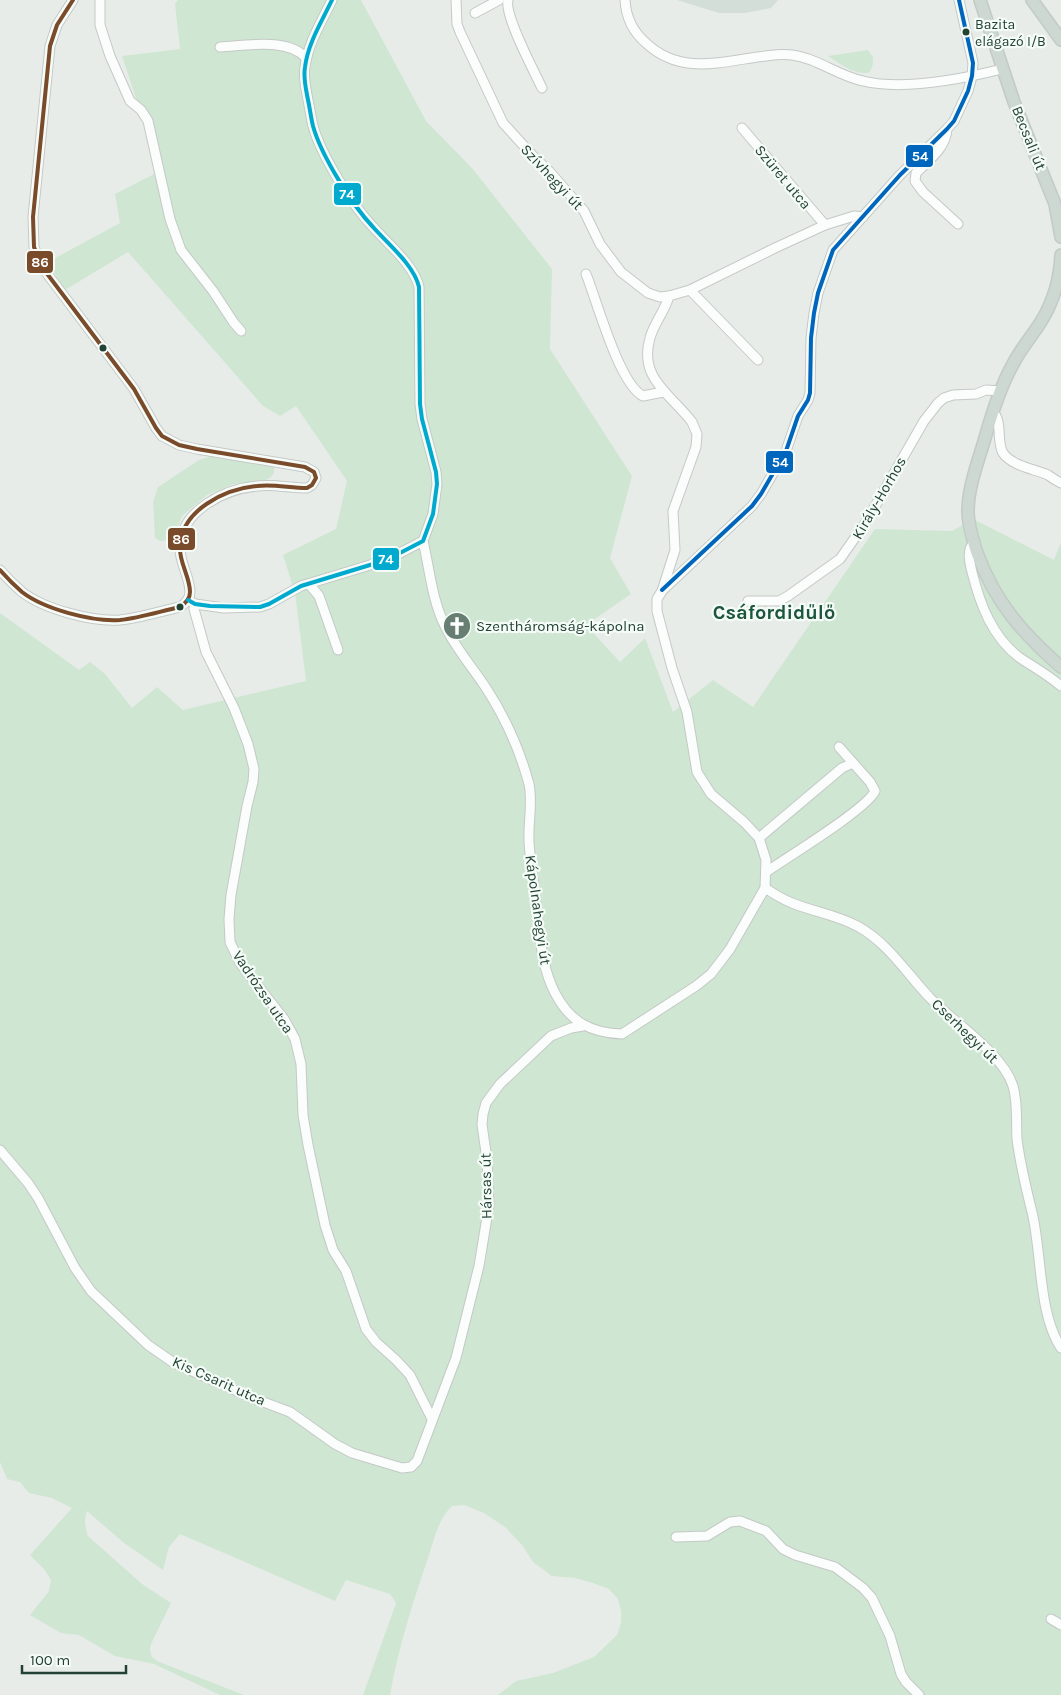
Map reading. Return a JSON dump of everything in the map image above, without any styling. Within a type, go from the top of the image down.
[{"type":"main road","name":"Becsali út","points":[[980,0],[1002,69],[1055,204],[1061,237]]},
{"type":"main road","points":[[1032,0],[1061,40]]},
{"type":"main road","points":[[1061,255],[1058,280],[1047,311],[1012,365],[993,412],[970,492],[968,520],[974,543],[988,579],[1006,611],[1030,639],[1061,667]]},
{"type":"street","name":"Vadrózsa utca","points":[[73,0],[57,25],[50,46],[33,217],[36,256],[46,274],[134,388],[162,436],[188,447],[296,465],[311,469],[316,474],[314,483],[310,487],[255,486],[236,490],[209,502],[196,513],[184,529],[180,547],[192,602],[206,652],[240,722],[254,768],[253,782],[231,895],[228,920],[230,942],[240,963],[284,1019],[295,1039],[301,1064],[303,1115],[325,1225],[333,1250],[346,1271],[366,1329],[376,1342],[410,1375],[432,1420]]},
{"type":"street","points":[[100,0],[99,12],[103,38],[130,101],[145,115],[148,121],[170,219],[181,250],[241,331]]},
{"type":"street","points":[[0,570],[16,587],[29,596],[63,610],[93,618],[123,620],[180,607],[192,602],[224,608],[260,607],[270,604],[301,586],[388,558],[423,541],[433,514],[437,484],[436,472],[420,404],[417,279],[408,265],[361,214],[324,153],[313,126],[304,79],[306,58],[332,0]]},
{"type":"street","name":"Szívhegyi út","points":[[456,0],[457,24],[460,32],[503,123],[554,176],[584,211],[600,244],[621,272],[648,293],[660,297],[690,290],[825,225],[854,216],[863,218]]},
{"type":"street","points":[[475,13],[500,0]]},
{"type":"street","points":[[508,0],[506,3],[511,19],[542,88]]},
{"type":"street","points":[[625,0],[628,17],[633,29],[641,39],[660,55],[672,61],[699,64],[790,55],[817,62],[862,81],[884,84],[920,83],[972,76],[1002,69]]},
{"type":"street","points":[[662,591],[752,506],[783,458],[798,416],[810,393],[813,321],[818,293],[833,250],[900,175],[954,121],[968,91],[973,63],[959,0]]},
{"type":"street","points":[[220,48],[288,46],[299,50],[306,58]]},
{"type":"street","name":"Szüret utca","points":[[742,128],[825,225]]},
{"type":"street","points":[[947,129],[947,139],[916,173],[915,180],[923,192],[958,224]]},
{"type":"street","points":[[586,274],[612,347],[632,386],[643,396],[663,392]]},
{"type":"street","points":[[690,290],[758,360]]},
{"type":"street","name":"Kápolnahegyi út","points":[[423,541],[438,611],[455,645],[484,685],[502,715],[522,764],[529,787],[530,850],[546,971],[556,996],[583,1026],[609,1033],[622,1034],[696,986],[722,960],[765,888],[766,860],[759,838],[744,822],[711,794],[697,772],[687,712],[672,668],[657,611],[657,599],[662,591],[675,550],[673,511],[692,462],[697,439],[692,422],[663,392],[652,375],[648,354],[650,338],[669,296]]},
{"type":"street","name":"Király-Horhos","points":[[748,601],[779,601],[840,559],[866,522],[924,421],[944,398],[954,395],[976,394],[986,390],[1001,391]]},
{"type":"street","points":[[993,412],[997,418],[1001,448],[1009,459],[1047,475],[1061,484]]},
{"type":"street","points":[[974,543],[970,548],[970,563],[980,599],[995,632],[1019,657],[1061,686]]},
{"type":"street","points":[[310,584],[319,596],[338,650]]},
{"type":"street","points":[[766,872],[853,812],[873,795],[875,791],[870,782],[839,747]]},
{"type":"street","points":[[759,838],[842,768],[853,763]]},
{"type":"street","name":"Cserhegyi út","points":[[765,888],[793,903],[848,921],[873,936],[929,997],[991,1054],[1007,1075],[1012,1085],[1016,1106],[1017,1139],[1033,1214],[1045,1299],[1054,1334],[1061,1348]]},
{"type":"street","name":"Hársas út","points":[[432,1420],[456,1358],[479,1266],[486,1226],[489,1205],[487,1159],[482,1125],[486,1103],[500,1084],[551,1036],[571,1028],[583,1026]]},
{"type":"street","name":"Kis Csarit utca","points":[[0,1150],[38,1198],[75,1268],[91,1291],[148,1345],[174,1363],[250,1397],[290,1412],[335,1444],[352,1453],[402,1468],[410,1467],[417,1461],[432,1420]]},
{"type":"street","points":[[676,1537],[707,1536],[730,1522],[740,1521],[766,1531],[788,1551],[835,1567],[863,1588],[872,1598],[890,1636],[901,1674],[919,1695]]},
{"type":"street","points":[[1051,1619],[1061,1625]]},
{"type":"shaded area","points":[[677,0],[778,0],[771,8],[745,13],[719,13]]},
{"type":"green space","points":[[178,0],[361,0],[426,121],[472,168],[552,269],[550,349],[632,476],[610,558],[631,594],[586,625],[620,662],[645,638],[673,712],[713,680],[753,707],[875,529],[952,531],[973,519],[1054,560],[1061,542],[1061,1695],[498,1695],[516,1681],[553,1673],[594,1657],[617,1635],[621,1623],[621,1611],[618,1599],[609,1589],[575,1578],[552,1576],[533,1562],[522,1545],[505,1527],[484,1513],[464,1505],[452,1506],[443,1517],[437,1530],[406,1626],[390,1695],[363,1695],[396,1603],[390,1594],[346,1580],[335,1601],[180,1534],[169,1547],[163,1570],[124,1543],[87,1511],[85,1523],[88,1536],[142,1584],[171,1603],[151,1644],[152,1657],[157,1661],[244,1695],[220,1695],[154,1664],[115,1656],[79,1635],[61,1633],[30,1615],[49,1591],[51,1580],[44,1569],[30,1555],[72,1508],[52,1498],[29,1493],[20,1482],[7,1479],[0,1462],[0,613],[79,670],[90,662],[105,674],[132,708],[157,687],[183,710],[306,681],[295,593],[283,555],[336,529],[347,481],[296,406],[280,416],[263,406],[128,252],[65,290],[48,262],[120,223],[115,194],[160,171],[122,56],[180,49],[175,4]]},
{"type":"green space","points":[[868,50],[873,57],[873,64],[870,72],[865,73],[854,71],[828,56]]},
{"type":"green space","points":[[212,456],[269,464],[274,467],[274,473],[264,481],[233,484],[207,495],[182,516],[173,540],[160,541],[155,538],[153,502],[158,487],[199,460]]},
{"type":"transit line","name":"86","points":[[0,570],[22,592],[31,598],[55,609],[82,617],[120,620],[180,607],[187,601],[190,592],[180,553],[182,534],[196,512],[219,497],[245,488],[263,486],[307,488],[312,485],[316,478],[314,472],[305,467],[197,449],[179,445],[162,436],[134,389],[42,267],[34,247],[33,217],[50,46],[57,25],[73,0]]},
{"type":"transit line","name":"74","points":[[188,600],[195,604],[210,606],[260,607],[269,604],[301,586],[370,565],[398,554],[423,541],[433,514],[437,484],[436,472],[420,404],[419,287],[412,271],[400,255],[365,218],[347,193],[330,165],[313,126],[305,84],[305,67],[312,41],[332,0]]},
{"type":"transit line","name":"54","points":[[662,590],[752,506],[786,451],[798,416],[810,393],[811,338],[814,313],[818,293],[833,250],[900,175],[954,121],[968,91],[973,63],[959,0]]},
{"type":"place","name":"Bazita elágazó I/B","points":[[966,32]]},
{"type":"place","name":"Szentháromság-kápolna","points":[[457,626]]},
{"type":"district","name":"Csáfordidűlő","points":[[774,612]]}]
